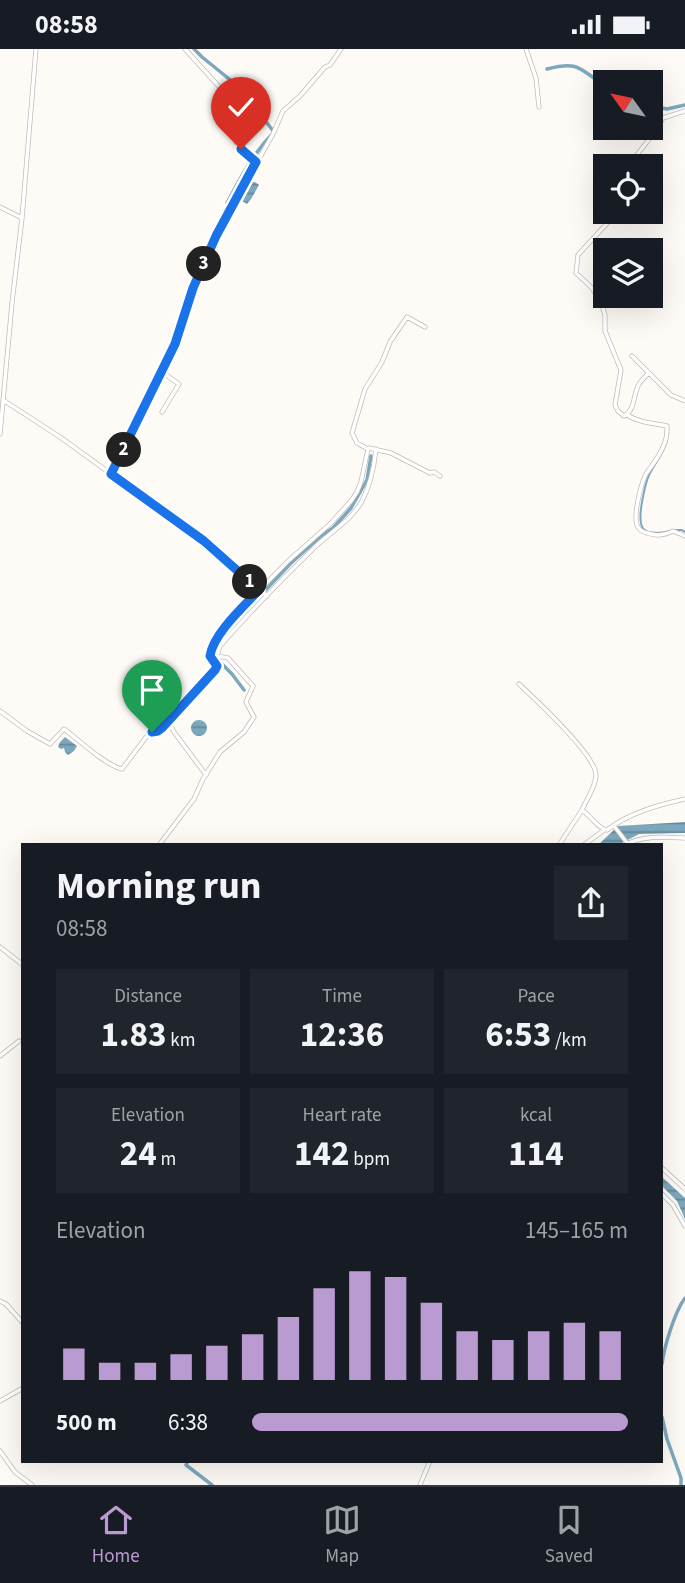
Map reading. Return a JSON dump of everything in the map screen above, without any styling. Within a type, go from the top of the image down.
[{"type":"street","points":[[0,434],[23,218],[36,49]]},
{"type":"street","points":[[185,49],[223,91],[235,97],[241,112],[236,142],[256,162]]},
{"type":"street","points":[[111,474],[175,344],[193,288],[216,236],[283,111],[330,65],[341,49]]},
{"type":"street","points":[[526,49],[536,78],[539,107]]},
{"type":"street","points":[[638,154],[663,118],[685,111]]},
{"type":"street","points":[[0,207],[23,218]]},
{"type":"street","points":[[606,224],[578,255],[576,273],[592,288],[605,315],[605,331],[621,370],[615,405],[624,416],[667,426],[665,444],[643,483],[636,517],[638,528],[652,534],[673,531],[685,536]]},
{"type":"street","points":[[425,327],[407,317],[390,341],[382,362],[365,389],[352,433],[357,443],[367,448],[391,453],[440,476]]},
{"type":"street","points":[[632,356],[671,395],[685,401]]},
{"type":"street","points":[[162,372],[178,384],[162,412]]},
{"type":"street","points":[[627,415],[632,410],[639,382],[649,373]]},
{"type":"street","points":[[3,400],[60,437],[204,541],[267,596]]},
{"type":"street","points":[[0,712],[50,744],[64,729],[114,767],[122,769],[150,732],[158,731],[215,670],[217,666],[210,656],[211,649],[225,628],[259,590],[351,501],[361,482],[367,448]]},
{"type":"street","points":[[161,843],[194,799],[220,752],[244,732],[254,717],[246,702],[253,686],[234,663],[228,658],[218,656],[220,646],[312,549],[345,522],[362,502],[373,474],[376,449]]},
{"type":"street","points":[[519,684],[557,721],[585,753],[596,771],[596,783],[560,843]]},
{"type":"street","points":[[168,720],[206,775]]},
{"type":"street","points":[[587,843],[604,830],[635,814],[685,799]]},
{"type":"street","points":[[582,810],[604,830]]},
{"type":"street","points":[[614,826],[625,843]]},
{"type":"street","points":[[629,843],[650,837],[685,838]]},
{"type":"street","points":[[0,947],[21,963]]},
{"type":"street","points":[[0,1056],[19,1041]]},
{"type":"street","points":[[663,1169],[685,1189]]},
{"type":"street","points":[[663,1195],[673,1205],[685,1226]]},
{"type":"street","points":[[0,1301],[21,1321]]},
{"type":"street","points":[[0,1401],[21,1389]]},
{"type":"street","points":[[0,1451],[15,1472],[32,1485]]},
{"type":"street","points":[[420,1485],[429,1463]]},
{"type":"water","points":[[252,182],[259,185],[247,204],[241,198]]},
{"type":"water","points":[[199,720],[205,722],[205,734],[199,736],[193,734],[191,728],[193,722]]},
{"type":"water","points":[[65,737],[77,746],[68,755],[64,748],[58,747]]},
{"type":"water","points":[[685,822],[685,833],[639,834],[622,843],[600,843],[618,826]]},
{"type":"water","points":[[663,1178],[685,1198],[685,1219],[677,1201],[663,1187]]},
{"type":"waterway","points":[[194,49],[239,87],[274,132],[253,157],[227,203]]},
{"type":"waterway","points":[[547,69],[573,66],[593,77]]},
{"type":"waterway","points":[[663,108],[685,105]]},
{"type":"waterway","points":[[667,441],[648,478],[640,519],[641,525],[648,532],[671,531]]},
{"type":"waterway","points":[[244,690],[214,656],[214,652],[225,633],[290,564],[333,528],[351,508],[367,480],[371,456]]},
{"type":"waterway","points":[[676,530],[685,532]]},
{"type":"waterway","points":[[663,1359],[670,1329],[685,1298]]},
{"type":"waterway","points":[[663,1421],[681,1485]]},
{"type":"waterway","points":[[187,1463],[186,1465],[212,1485]]},
{"type":"route","points":[[152,732],[162,728],[215,670],[217,666],[211,659],[211,649],[225,628],[259,590],[204,541],[111,474],[175,344],[193,288],[216,236],[256,162],[241,149]]}]
